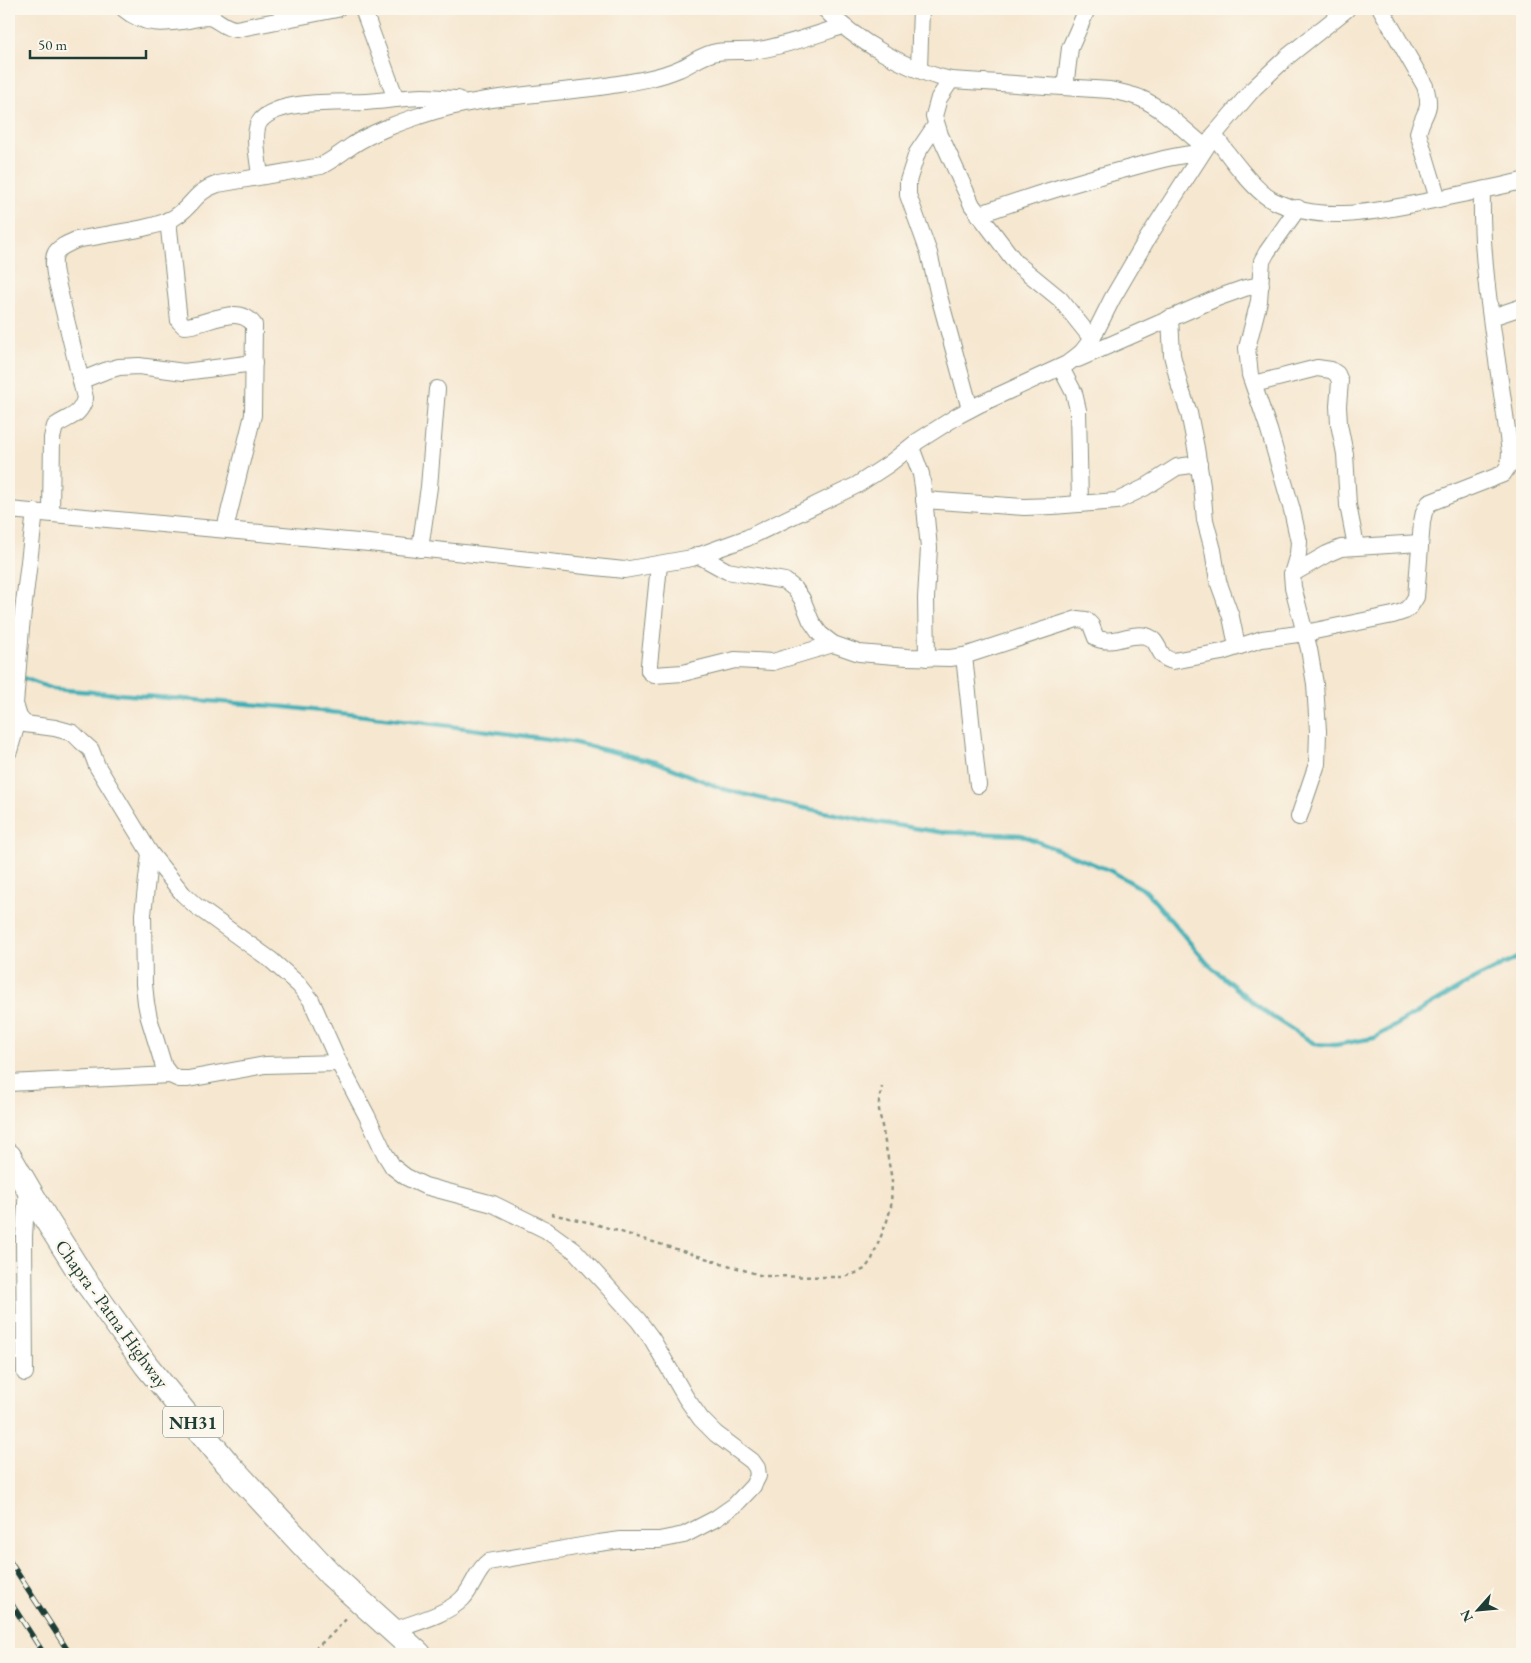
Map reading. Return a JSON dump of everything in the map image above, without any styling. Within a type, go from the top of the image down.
[{"type":"highway","name":"Chapra - Patna Highway","points":[[9,1156],[82,1276],[146,1365],[185,1414],[330,1574],[419,1654]]},
{"type":"street","points":[[124,9],[142,21],[172,22],[210,18],[229,28],[236,29],[337,9]]},
{"type":"street","points":[[363,9],[396,99]]},
{"type":"street","points":[[825,9],[843,26],[887,55],[939,77],[951,80],[1110,90],[1140,98],[1152,104],[1207,145],[1231,158],[1258,189],[1271,199],[1312,212],[1356,214],[1386,210],[1522,181]]},
{"type":"street","points":[[919,69],[921,9]]},
{"type":"street","points":[[1065,87],[1070,48],[1086,9]]},
{"type":"street","points":[[1064,366],[1082,352],[1092,338],[1131,267],[1207,145],[1230,115],[1260,82],[1287,57],[1347,9]]},
{"type":"street","points":[[1381,9],[1426,86],[1429,99],[1428,109],[1418,133],[1438,199]]},
{"type":"street","points":[[9,751],[17,711],[21,628],[43,512],[52,438],[55,426],[83,408],[85,398],[55,274],[52,259],[55,251],[76,240],[154,225],[175,218],[197,195],[207,188],[230,181],[322,166],[353,144],[416,116],[478,100],[606,86],[658,76],[681,68],[700,57],[717,52],[757,50],[801,40],[843,26]]},
{"type":"street","points":[[951,80],[939,98],[934,116],[936,125],[965,192],[978,215],[1016,263],[1060,299],[1092,338]]},
{"type":"street","points":[[260,176],[256,140],[257,128],[260,121],[281,109],[306,104],[423,97],[478,100]]},
{"type":"street","points":[[936,125],[917,153],[908,181],[908,195],[929,253],[970,409]]},
{"type":"street","points":[[978,215],[1041,192],[1172,157],[1207,145]]},
{"type":"street","points":[[698,555],[726,571],[785,581],[795,589],[802,599],[820,634],[834,644],[859,653],[879,656],[927,658],[964,656],[1077,619],[1086,620],[1091,625],[1096,638],[1102,641],[1148,636],[1155,640],[1162,655],[1167,660],[1173,661],[1222,652],[1262,639],[1305,633],[1405,611],[1416,597],[1424,512],[1429,504],[1503,474],[1509,464],[1510,454],[1484,251],[1482,191]]},
{"type":"street","points":[[1298,208],[1262,261],[1259,301],[1247,348],[1249,366],[1292,510],[1299,542],[1298,554],[1292,574],[1293,587],[1305,633],[1315,684],[1318,731],[1317,764],[1299,817]]},
{"type":"street","points":[[168,220],[179,322],[184,326],[191,326],[223,316],[239,316],[250,318],[254,325],[253,415],[225,529]]},
{"type":"street","points":[[9,510],[225,529],[624,570],[659,565],[698,555],[755,535],[857,485],[934,430],[970,409],[1170,318],[1232,292],[1261,285]]},
{"type":"street","points":[[1492,317],[1522,307]]},
{"type":"street","points":[[1170,318],[1172,355],[1188,413],[1199,464],[1205,520],[1213,550],[1218,581],[1231,616],[1237,646]]},
{"type":"street","points":[[82,380],[119,367],[139,366],[184,372],[254,363]]},
{"type":"street","points":[[1064,366],[1078,410],[1080,504]]},
{"type":"street","points":[[1254,384],[1317,368],[1331,370],[1337,374],[1340,381],[1339,424],[1345,454],[1348,505],[1356,546]]},
{"type":"street","points":[[420,549],[429,487],[437,389]]},
{"type":"street","points":[[911,447],[921,474],[929,548],[926,598],[927,658]]},
{"type":"street","points":[[924,500],[1024,507],[1117,501],[1144,488],[1176,467],[1199,464]]},
{"type":"street","points":[[1292,574],[1341,548],[1420,543]]},
{"type":"street","points":[[659,565],[648,665],[649,672],[654,675],[683,673],[734,660],[773,662],[834,644]]},
{"type":"street","points":[[964,656],[978,785]]},
{"type":"street","points":[[17,711],[26,724],[55,728],[72,733],[90,750],[97,766],[150,853],[168,877],[196,906],[271,960],[299,984],[311,1000],[339,1063],[393,1167],[406,1177],[425,1186],[500,1207],[546,1230],[575,1251],[652,1338],[686,1398],[701,1419],[757,1468],[758,1476],[753,1486],[734,1505],[700,1528],[672,1538],[606,1542],[488,1562],[481,1568],[469,1590],[454,1605],[439,1613],[392,1631]]},
{"type":"street","points":[[150,853],[143,914],[144,984],[149,1018],[164,1067],[170,1075]]},
{"type":"street","points":[[9,1083],[170,1075],[179,1079],[188,1079],[265,1065],[339,1063]]},
{"type":"street","points":[[25,1373],[17,1266],[24,1236],[27,1187]]},
{"type":"path","points":[[550,1214],[592,1223],[764,1276],[844,1277],[856,1273],[865,1269],[872,1259],[891,1207],[892,1180],[879,1110],[882,1087]]},
{"type":"path","points":[[308,1654],[345,1621],[360,1602]]},
{"type":"waterway","points":[[21,677],[53,689],[285,707],[571,742],[656,762],[723,789],[784,804],[939,832],[1021,835],[1111,871],[1146,891],[1208,964],[1263,1011],[1315,1044],[1335,1045],[1374,1038],[1476,978],[1522,956]]},
{"type":"railway","points":[[9,1560],[70,1654]]},
{"type":"railway","points":[[9,1600],[44,1654]]}]
